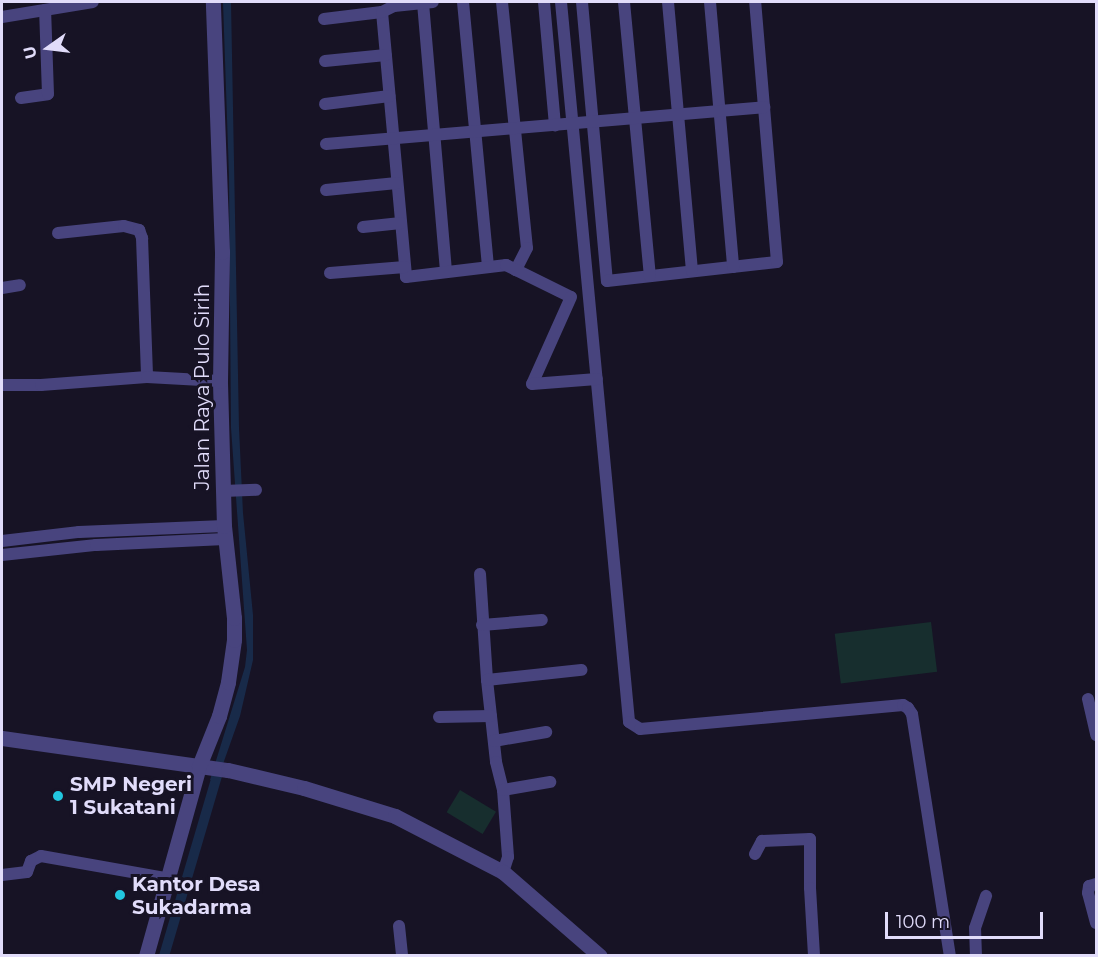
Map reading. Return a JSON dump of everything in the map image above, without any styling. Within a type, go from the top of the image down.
[{"type":"street","points":[[2,16],[93,2]]},
{"type":"street","name":"Jalan Raya Pulo Sirih","points":[[146,956],[166,878],[213,768],[212,738],[232,660],[234,618],[225,533],[227,490],[220,381],[222,252],[213,2]]},
{"type":"street","points":[[324,19],[382,12],[394,6],[428,2],[434,135],[446,272]]},
{"type":"street","points":[[463,2],[488,267]]},
{"type":"street","points":[[502,2],[527,248],[516,270]]},
{"type":"street","points":[[544,2],[555,126]]},
{"type":"street","points":[[561,2],[629,722],[640,729],[903,705],[908,708],[912,714],[950,956]]},
{"type":"street","points":[[582,2],[607,281],[777,262],[755,2]]},
{"type":"street","points":[[624,2],[650,276]]},
{"type":"street","points":[[668,2],[692,271]]},
{"type":"street","points":[[710,2],[733,267]]},
{"type":"street","points":[[21,98],[41,97],[48,92],[45,10]]},
{"type":"street","points":[[382,12],[406,277],[506,265],[571,297],[532,384],[597,379]]},
{"type":"street","points":[[324,60],[386,55]]},
{"type":"street","points":[[325,104],[390,96]]},
{"type":"street","points":[[326,144],[764,107]]},
{"type":"street","points":[[326,190],[397,183]]},
{"type":"street","points":[[363,227],[401,223]]},
{"type":"street","points":[[58,233],[124,226],[139,230],[142,238],[147,377]]},
{"type":"street","points":[[330,273],[405,267]]},
{"type":"street","points":[[2,288],[20,285]]},
{"type":"street","points":[[2,384],[41,385],[147,377],[220,381]]},
{"type":"street","points":[[227,490],[250,490]]},
{"type":"street","points":[[2,541],[21,537],[94,531],[225,533]]},
{"type":"street","points":[[94,531],[96,545]]},
{"type":"street","points":[[118,531],[127,545]]},
{"type":"street","points":[[2,554],[96,545],[127,545],[225,533]]},
{"type":"street","points":[[480,574],[487,680],[494,741],[503,790],[508,857],[503,872]]},
{"type":"street","points":[[482,625],[542,620]]},
{"type":"street","points":[[487,680],[581,670]]},
{"type":"street","points":[[1088,699],[1096,735]]},
{"type":"street","points":[[440,717],[491,716]]},
{"type":"street","points":[[494,741],[546,732]]},
{"type":"street","points":[[2,738],[213,768],[304,788],[388,813],[503,872],[600,956]]},
{"type":"street","points":[[503,790],[550,782]]},
{"type":"street","points":[[755,854],[762,841],[810,839],[814,956]]},
{"type":"street","points":[[2,875],[27,872],[31,861],[41,856],[166,878]]},
{"type":"street","points":[[1096,884],[1089,886],[1088,893],[1096,923]]},
{"type":"street","points":[[976,956],[975,928],[978,912],[986,896]]},
{"type":"street","points":[[399,926],[402,956]]},
{"type":"green space","points":[[931,622],[937,672],[841,683],[835,634]]},
{"type":"green space","points":[[460,790],[496,812],[483,834],[447,812]]},
{"type":"water","points":[[223,2],[231,2],[239,428],[243,513],[253,615],[253,660],[240,716],[217,781],[210,780],[245,667],[247,650],[231,428],[229,176]]},
{"type":"waterway","points":[[164,956],[219,769]]},
{"type":"place","name":"SMP Negeri 1 Sukatani","points":[[58,796]]},
{"type":"place","name":"Kantor Desa Sukadarma","points":[[120,895]]}]
